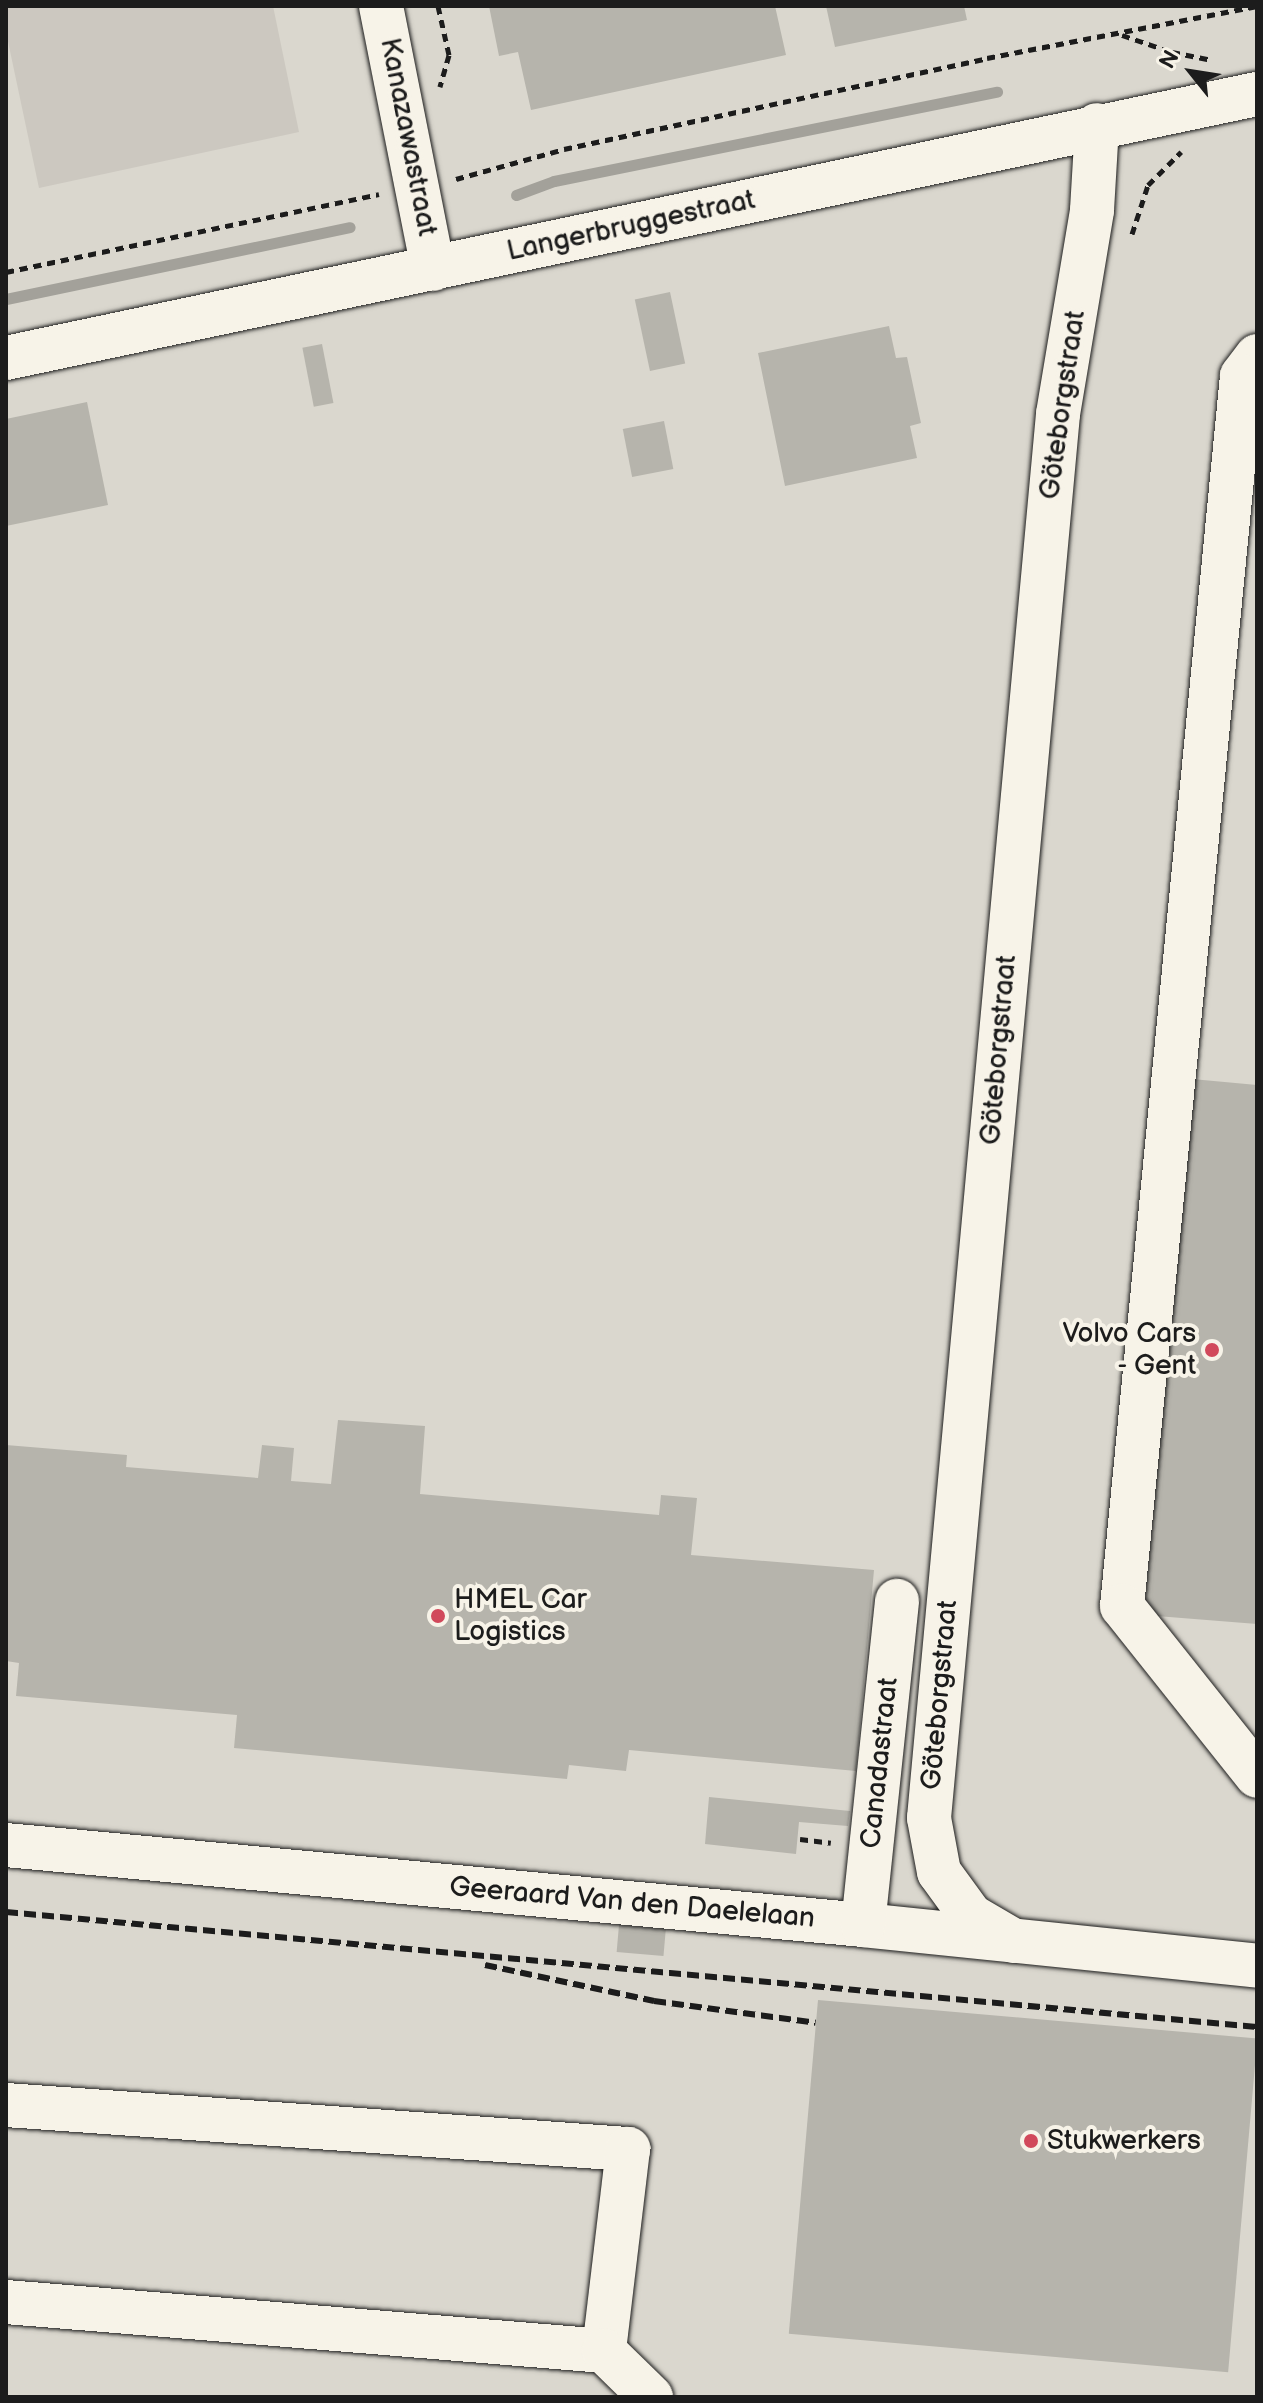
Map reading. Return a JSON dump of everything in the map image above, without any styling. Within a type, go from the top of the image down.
[{"type":"street","name":"Kanazawastraat","points":[[381,6],[433,269]]},
{"type":"street","name":"Langerbruggestraat","points":[[6,358],[1097,125],[1257,94]]},
{"type":"street","name":"Göteborgstraat","points":[[1014,1941],[971,1916],[939,1872],[929,1818],[1056,430],[1092,210],[1097,125]]},
{"type":"street","points":[[1257,356],[1242,376],[1122,1606],[1257,1776]]},
{"type":"street","name":"Canadastraat","points":[[863,1925],[897,1601]]},
{"type":"street","name":"Geeraard Van den Daelelaan","points":[[6,1845],[863,1925],[1257,1966]]},
{"type":"street","points":[[6,2105],[628,2149],[604,2351]]},
{"type":"street","points":[[6,2302],[604,2351],[651,2397]]},
{"type":"path","points":[[452,180],[594,142],[987,58],[1121,35],[1256,6]]},
{"type":"path","points":[[1121,35],[1172,52],[1210,60],[1225,59]]},
{"type":"path","points":[[1128,245],[1148,185],[1189,147]]},
{"type":"path","points":[[6,272],[381,194]]},
{"type":"shaded area","points":[[6,6],[1257,6],[1257,2397],[6,2397]]},
{"type":"shaded area","points":[[6,6],[273,6],[299,132],[39,188],[6,32]]},
{"type":"building","points":[[489,6],[775,6],[786,55],[531,110],[518,52],[499,56]]},
{"type":"building","points":[[826,6],[964,6],[967,20],[835,47]]},
{"type":"building","points":[[670,292],[685,363],[650,371],[635,299]]},
{"type":"building","points":[[889,326],[896,358],[907,357],[921,423],[910,426],[917,458],[785,486],[758,353]]},
{"type":"building","points":[[322,344],[333,403],[314,407],[302,348]]},
{"type":"building","points":[[87,402],[108,505],[6,526],[6,419]]},
{"type":"building","points":[[664,421],[673,469],[632,477],[623,429]]},
{"type":"building","name":"Volvo Cars - Gent","points":[[1192,1079],[1257,1085],[1257,1624],[1144,1615]]},
{"type":"building","name":"HMEL Car Logistics","points":[[338,1420],[425,1426],[420,1494],[659,1515],[661,1495],[697,1498],[691,1555],[874,1570],[856,1771],[629,1750],[626,1771],[569,1765],[567,1779],[234,1748],[237,1715],[16,1696],[19,1663],[6,1661],[6,1445],[127,1455],[126,1467],[258,1478],[262,1445],[294,1448],[291,1481],[331,1484]]},
{"type":"building","points":[[709,1797],[850,1811],[848,1826],[799,1822],[796,1854],[705,1844]]},
{"type":"building","points":[[619,1925],[666,1929],[663,1956],[617,1952]]},
{"type":"building","name":"Stukwerkers","points":[[818,2000],[1257,2038],[1228,2372],[789,2334]]},
{"type":"waterway","points":[[516,195],[554,181],[997,92]]},
{"type":"waterway","points":[[6,299],[350,227]]},
{"type":"railway","points":[[6,1912],[1257,2027]]},
{"type":"railway","points":[[485,1965],[654,2001],[816,2023]]},
{"type":"place","name":"Volvo Cars - Gent","points":[[1212,1350]]},
{"type":"place","name":"HMEL Car Logistics","points":[[438,1616]]},
{"type":"place","name":"Stukwerkers","points":[[1031,2141]]}]
